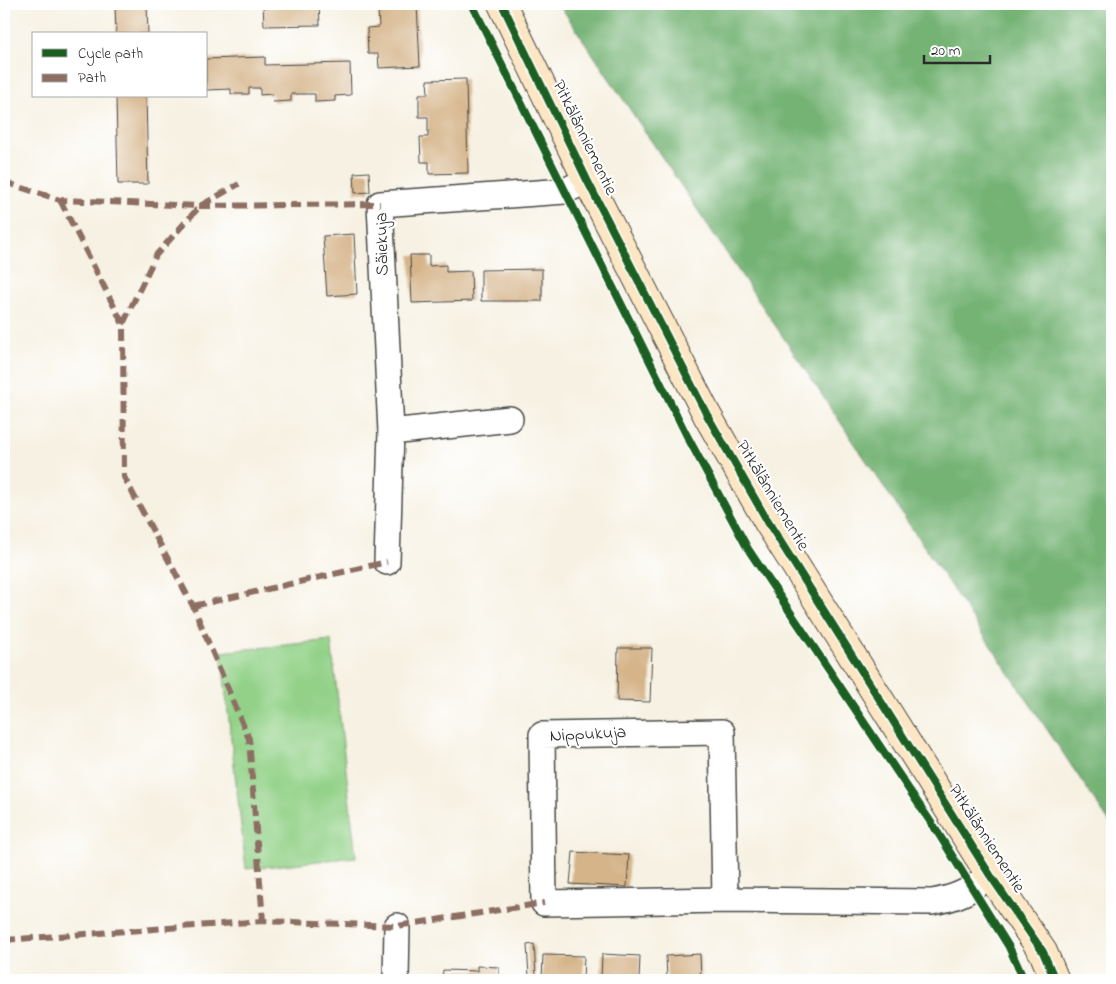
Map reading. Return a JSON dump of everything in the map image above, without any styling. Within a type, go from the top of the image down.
[{"type":"street","name":"Pitkälänniementie","points":[[502,4],[587,180],[708,415],[768,522],[990,875],[1043,952],[1055,980]]},
{"type":"street","name":"Säiekuja","points":[[387,562],[391,432],[380,204],[565,191],[587,180]]},
{"type":"street","points":[[391,432],[510,419]]},
{"type":"street","name":"Nippukuja","points":[[725,900],[722,732],[542,735],[544,903],[725,900],[932,902],[952,899],[973,889],[990,875]]},
{"type":"street","points":[[396,980],[397,926]]},
{"type":"green space","points":[[559,4],[1112,4],[1112,826]]},
{"type":"green space","points":[[331,640],[356,857],[246,869],[221,652]]},
{"type":"building","points":[[115,4],[147,4],[148,32],[116,32]]},
{"type":"building","points":[[263,4],[319,4],[320,25],[264,26]]},
{"type":"building","points":[[369,4],[417,4],[420,66],[379,68],[378,54],[368,54],[367,28],[379,27],[378,10],[369,11]]},
{"type":"building","points":[[265,57],[265,65],[350,63],[351,95],[335,96],[335,101],[315,102],[315,94],[291,94],[291,101],[273,102],[272,94],[260,95],[260,88],[249,88],[249,94],[231,94],[231,89],[208,90],[208,59]]},
{"type":"building","points":[[466,79],[468,173],[429,174],[429,162],[421,162],[420,137],[428,137],[428,117],[419,117],[419,94],[428,94],[427,80]]},
{"type":"building","points":[[116,98],[146,98],[148,184],[118,184]]},
{"type":"building","points":[[369,172],[370,192],[355,193],[354,173]]},
{"type":"building","points":[[354,234],[357,294],[327,296],[323,236]]},
{"type":"building","points":[[410,255],[429,255],[429,266],[446,265],[446,272],[471,271],[472,301],[412,303]]},
{"type":"building","points":[[542,269],[542,301],[481,301],[481,270]]},
{"type":"building","points":[[618,648],[652,648],[650,702],[617,701]]},
{"type":"building","points":[[573,852],[629,855],[627,887],[570,884]]},
{"type":"building","points":[[534,944],[536,975],[529,976],[527,945]]},
{"type":"building","points":[[602,954],[640,956],[639,980],[601,980]]},
{"type":"building","points":[[700,954],[701,980],[667,980],[666,956]]},
{"type":"building","points":[[543,955],[584,956],[583,980],[542,980]]},
{"type":"building","points":[[477,966],[499,967],[499,980],[442,980],[443,970],[477,971]]},
{"type":"marked path","points":[[4,182],[60,200],[200,206],[380,204]]},
{"type":"marked path","points":[[123,324],[156,255],[200,206],[239,184]]},
{"type":"marked path","points":[[60,200],[123,324],[124,477],[193,606],[249,739],[263,921]]},
{"type":"marked path","points":[[193,606],[387,562]]},
{"type":"marked path","points":[[4,940],[263,921],[397,926],[544,903]]},
{"type":"cycle path","points":[[472,4],[686,434],[748,549],[938,833],[1009,947],[1024,980]]},
{"type":"cycle path","points":[[502,4],[587,180],[707,415],[768,522],[990,875],[1043,952],[1055,980]]}]
